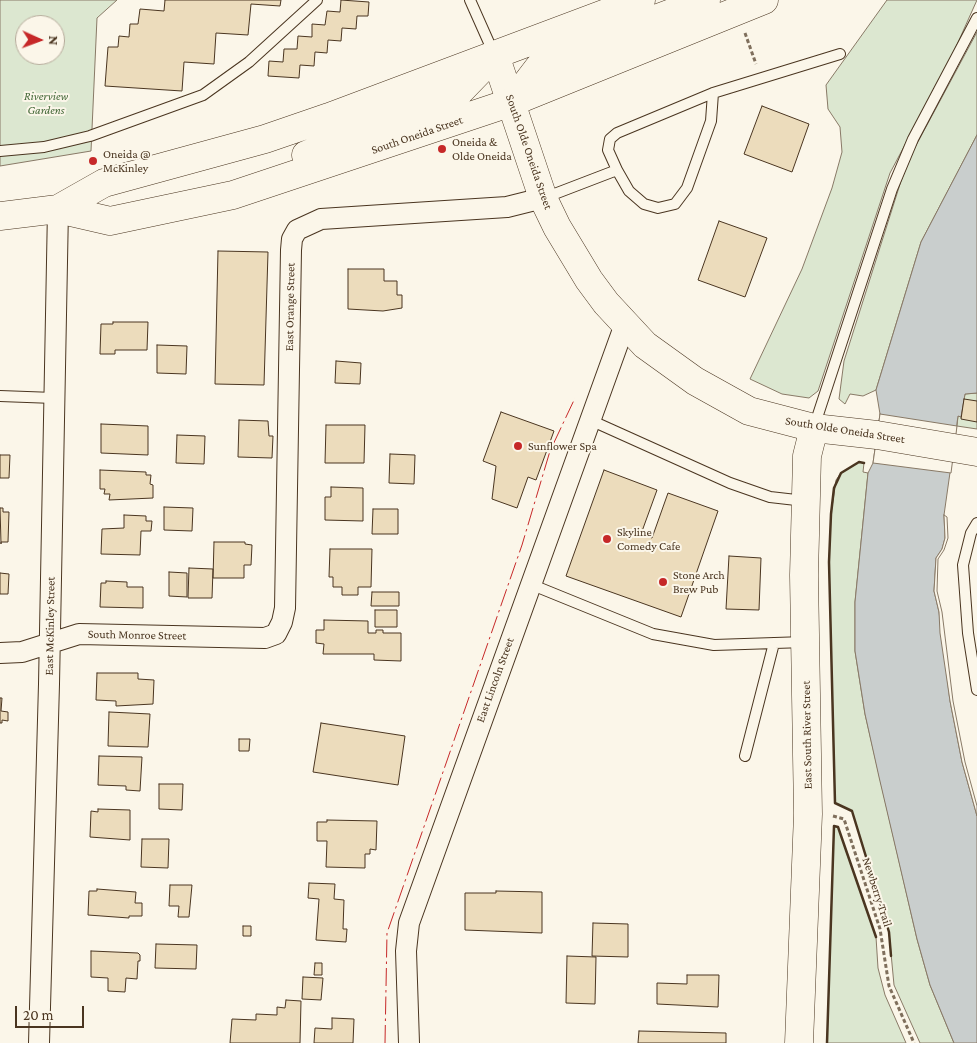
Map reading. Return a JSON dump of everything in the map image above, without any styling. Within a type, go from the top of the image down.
[{"type":"main road","name":"South Oneida Street","points":[[58,209],[104,183],[265,139],[642,0]]},
{"type":"main road","points":[[512,102],[539,67],[597,41],[706,0]]},
{"type":"main road","name":"South Oneida Street","points":[[0,216],[58,209],[110,221],[164,211],[258,188],[512,102],[764,0]]},
{"type":"main road","name":"South Olde Oneida Street","points":[[495,55],[543,198],[572,255],[606,303],[645,345],[695,381],[749,411],[814,428],[877,435],[966,450]]},
{"type":"main road","points":[[258,188],[308,153],[459,92],[495,55]]},
{"type":"main road","name":"East South River Street","points":[[799,1043],[808,814],[804,575],[807,456],[814,428]]},
{"type":"street","name":"East Orange Street","points":[[276,634],[282,622],[285,608],[291,250],[292,239],[296,230],[320,219],[507,207],[543,198]]},
{"type":"street","name":"East McKinley Street","points":[[39,1043],[50,643],[58,209]]},
{"type":"street","name":"East Lincoln Street","points":[[409,1043],[406,951],[409,922],[625,324]]},
{"type":"street","name":"South Monroe Street","points":[[0,654],[22,652],[79,634],[265,638],[276,634]]},
{"type":"lane","points":[[0,152],[44,146],[90,136],[203,95],[249,62],[317,0]]},
{"type":"lane","points":[[470,0],[495,55]]},
{"type":"lane","points":[[814,428],[892,189],[913,138],[977,18]]},
{"type":"lane","points":[[713,94],[711,121],[687,188],[675,204],[658,208],[644,204],[630,191],[617,170],[608,150],[610,139],[617,133],[713,94],[840,54]]},
{"type":"lane","points":[[543,198],[617,170]]},
{"type":"lane","points":[[0,396],[54,398]]},
{"type":"lane","points":[[590,420],[730,483],[770,497],[806,501]]},
{"type":"lane","points":[[977,523],[971,533],[963,566],[968,633],[977,690]]},
{"type":"lane","points":[[530,584],[653,634],[714,645],[806,642]]},
{"type":"lane","points":[[745,756],[774,643]]},
{"type":"path","points":[[743,27],[761,78]]},
{"type":"path","name":"Newberry Trail","points":[[828,815],[844,818],[880,929],[889,986],[914,1043]]},
{"type":"green space","name":"Riverview Gardens","points":[[0,0],[117,0],[97,18],[91,151],[0,166]]},
{"type":"green space","points":[[887,0],[977,0],[951,58],[890,173],[818,391],[809,398],[782,394],[750,379],[802,269],[832,188],[842,152],[840,127],[828,109],[826,85]]},
{"type":"green space","points":[[977,32],[977,135],[921,242],[876,390],[863,396],[850,394],[845,404],[839,399],[844,361],[901,181],[913,151]]},
{"type":"green space","points":[[977,393],[977,429],[957,426],[958,416],[961,417],[965,394]]},
{"type":"green space","points":[[859,462],[864,463],[863,472],[868,473],[855,602],[855,651],[865,714],[917,939],[930,985],[954,1043],[920,1043],[894,985],[889,932],[852,811],[835,803],[829,562],[831,514],[836,480],[841,473]]},
{"type":"green space","points":[[834,826],[838,827],[876,937],[878,968],[885,995],[906,1043],[827,1043]]},
{"type":"shaded area","points":[[977,135],[977,393],[965,394],[961,417],[958,416],[944,515],[945,538],[942,549],[936,558],[934,591],[939,612],[950,701],[962,762],[977,816],[977,1043],[954,1043],[930,985],[917,939],[879,777],[865,714],[855,651],[855,602],[868,473],[873,463],[880,414],[876,390],[921,242]]},
{"type":"pier","points":[[880,414],[957,426],[951,473],[873,463]]},
{"type":"pier","points":[[944,515],[947,517],[948,538],[944,550],[938,559],[937,591],[942,612],[953,701],[965,762],[977,806],[977,816],[962,762],[950,701],[940,633],[939,612],[934,591],[936,558],[942,549],[945,538]]},
{"type":"building","points":[[165,0],[281,0],[280,6],[251,4],[248,35],[216,33],[214,64],[184,62],[182,91],[105,86],[108,47],[118,47],[119,36],[129,37],[130,24],[138,24],[140,9],[164,11]]},
{"type":"building","points":[[341,0],[369,2],[368,16],[357,16],[356,29],[342,28],[341,41],[328,40],[327,53],[315,52],[314,66],[300,65],[299,78],[268,76],[269,61],[283,62],[284,49],[297,49],[298,36],[312,37],[312,24],[325,25],[327,11],[340,12]]},
{"type":"building","points":[[762,106],[809,124],[792,172],[744,154]]},
{"type":"building","points":[[719,221],[767,238],[745,297],[698,280]]},
{"type":"building","points":[[218,251],[268,252],[264,385],[215,384]]},
{"type":"building","points":[[348,269],[384,269],[384,281],[397,281],[397,295],[402,295],[402,308],[383,311],[348,309]]},
{"type":"building","points":[[113,322],[148,322],[147,350],[115,350],[115,354],[100,354],[101,324],[113,324]]},
{"type":"building","points":[[157,345],[187,346],[186,374],[157,373]]},
{"type":"building","points":[[336,361],[361,363],[360,384],[335,383]]},
{"type":"building","points":[[964,399],[977,401],[977,422],[961,419]]},
{"type":"building","name":"Sunflower Spa","points":[[501,412],[554,431],[536,480],[528,477],[517,508],[492,499],[496,466],[483,461]]},
{"type":"building","points":[[239,420],[268,421],[269,436],[273,436],[272,458],[238,457]]},
{"type":"building","points":[[101,424],[148,426],[148,455],[101,453]]},
{"type":"building","points":[[326,425],[365,425],[364,463],[325,463]]},
{"type":"building","points":[[177,435],[205,436],[204,464],[176,463]]},
{"type":"building","points":[[390,454],[415,455],[414,484],[389,483]]},
{"type":"building","points":[[0,455],[10,455],[9,478],[0,478]]},
{"type":"building","points":[[100,470],[146,472],[146,475],[151,475],[150,484],[153,485],[153,498],[109,500],[110,494],[104,494],[105,489],[100,489]]},
{"type":"building","points":[[604,470],[657,490],[641,534],[652,538],[668,493],[718,511],[681,617],[566,576]]},
{"type":"building","points":[[331,487],[363,488],[363,521],[325,520],[325,497],[331,497]]},
{"type":"building","points":[[164,507],[193,508],[192,531],[164,530]]},
{"type":"building","points":[[0,508],[3,508],[3,512],[9,512],[8,542],[1,542],[1,544]]},
{"type":"building","points":[[373,509],[398,509],[398,534],[372,534]]},
{"type":"building","points":[[124,515],[146,516],[146,521],[152,521],[151,531],[141,531],[140,555],[101,554],[102,529],[124,528]]},
{"type":"building","points":[[214,542],[245,542],[245,544],[252,545],[251,565],[244,565],[244,578],[213,578]]},
{"type":"building","points":[[330,549],[372,549],[371,587],[358,587],[358,595],[342,595],[342,587],[333,587],[333,577],[329,577]]},
{"type":"building","points":[[729,556],[761,558],[759,610],[726,609]]},
{"type":"building","points":[[189,568],[213,569],[212,598],[188,598]]},
{"type":"building","points":[[169,572],[187,573],[187,597],[169,596]]},
{"type":"building","points":[[0,573],[9,574],[8,594],[0,594]]},
{"type":"building","points":[[106,581],[127,582],[127,587],[143,587],[143,608],[100,607],[101,583],[106,583]]},
{"type":"building","points":[[372,592],[399,592],[399,606],[371,606]]},
{"type":"building","points":[[375,610],[397,610],[397,627],[375,627]]},
{"type":"building","points":[[324,620],[368,621],[368,633],[376,633],[376,630],[383,630],[383,633],[401,633],[401,661],[374,660],[374,654],[323,654],[324,644],[316,643],[316,630],[324,630]]},
{"type":"building","points":[[97,673],[138,673],[138,679],[154,680],[153,704],[116,706],[116,701],[96,700]]},
{"type":"building","points":[[0,698],[2,698],[1,711],[8,712],[8,721],[2,720],[2,723],[0,723]]},
{"type":"building","points":[[109,712],[150,714],[148,747],[108,746]]},
{"type":"building","points":[[321,723],[405,736],[398,785],[313,772]]},
{"type":"building","points":[[239,739],[250,739],[249,751],[239,751]]},
{"type":"building","points":[[99,756],[142,757],[140,791],[126,790],[126,786],[98,785]]},
{"type":"building","points":[[159,784],[183,784],[182,810],[159,809]]},
{"type":"building","points":[[98,809],[130,810],[130,840],[90,837],[91,811],[98,812]]},
{"type":"building","points":[[327,820],[377,821],[376,850],[370,849],[370,854],[365,854],[365,868],[326,867],[327,841],[317,841],[317,822],[327,822]]},
{"type":"building","points":[[142,839],[169,839],[168,868],[141,867]]},
{"type":"building","points":[[309,883],[335,884],[334,899],[344,900],[343,929],[347,929],[346,942],[316,940],[319,899],[308,898]]},
{"type":"building","points":[[170,885],[192,885],[189,917],[178,917],[179,906],[169,906]]},
{"type":"building","points":[[97,889],[136,892],[135,903],[142,903],[142,916],[129,916],[129,918],[88,915],[89,891],[97,891]]},
{"type":"building","points":[[496,891],[542,892],[542,933],[465,930],[465,893],[496,893]]},
{"type":"building","points":[[593,923],[628,924],[628,957],[592,956]]},
{"type":"building","points":[[243,926],[251,926],[251,936],[243,936]]},
{"type":"building","points":[[156,944],[197,945],[196,969],[155,968]]},
{"type":"building","points":[[91,951],[138,953],[140,961],[138,961],[137,979],[126,978],[125,992],[108,991],[108,978],[91,977]]},
{"type":"building","points":[[567,956],[596,957],[595,1004],[566,1003]]},
{"type":"building","points":[[315,963],[322,963],[322,975],[314,975]]},
{"type":"building","points":[[687,975],[719,975],[718,1007],[657,1004],[657,983],[687,984]]},
{"type":"building","points":[[303,977],[323,978],[321,1000],[302,999]]},
{"type":"building","points":[[286,1000],[301,1001],[300,1043],[230,1043],[232,1019],[256,1020],[256,1014],[277,1015],[277,1007],[285,1008]]},
{"type":"building","points":[[332,1018],[354,1019],[353,1043],[314,1043],[315,1028],[332,1029]]},
{"type":"building","points":[[639,1031],[726,1033],[726,1043],[638,1043]]},
{"type":"wall","points":[[864,463],[859,462],[841,473],[834,488],[831,514],[829,562],[835,803],[852,811],[889,932],[891,956]]},
{"type":"wall","points":[[827,1043],[834,826],[838,827],[876,937]]},
{"type":"power","points":[[385,1043],[387,933],[522,545],[550,451],[575,398]]},
{"type":"place","name":"Oneida & Olde Oneida","points":[[442,149]]},
{"type":"place","name":"Oneida @ McKinley","points":[[93,161]]},
{"type":"place","name":"Sunflower Spa","points":[[518,446]]},
{"type":"place","name":"Skyline Comedy Cafe","points":[[607,539]]},
{"type":"place","name":"Stone Arch Brew Pub","points":[[663,582]]}]
